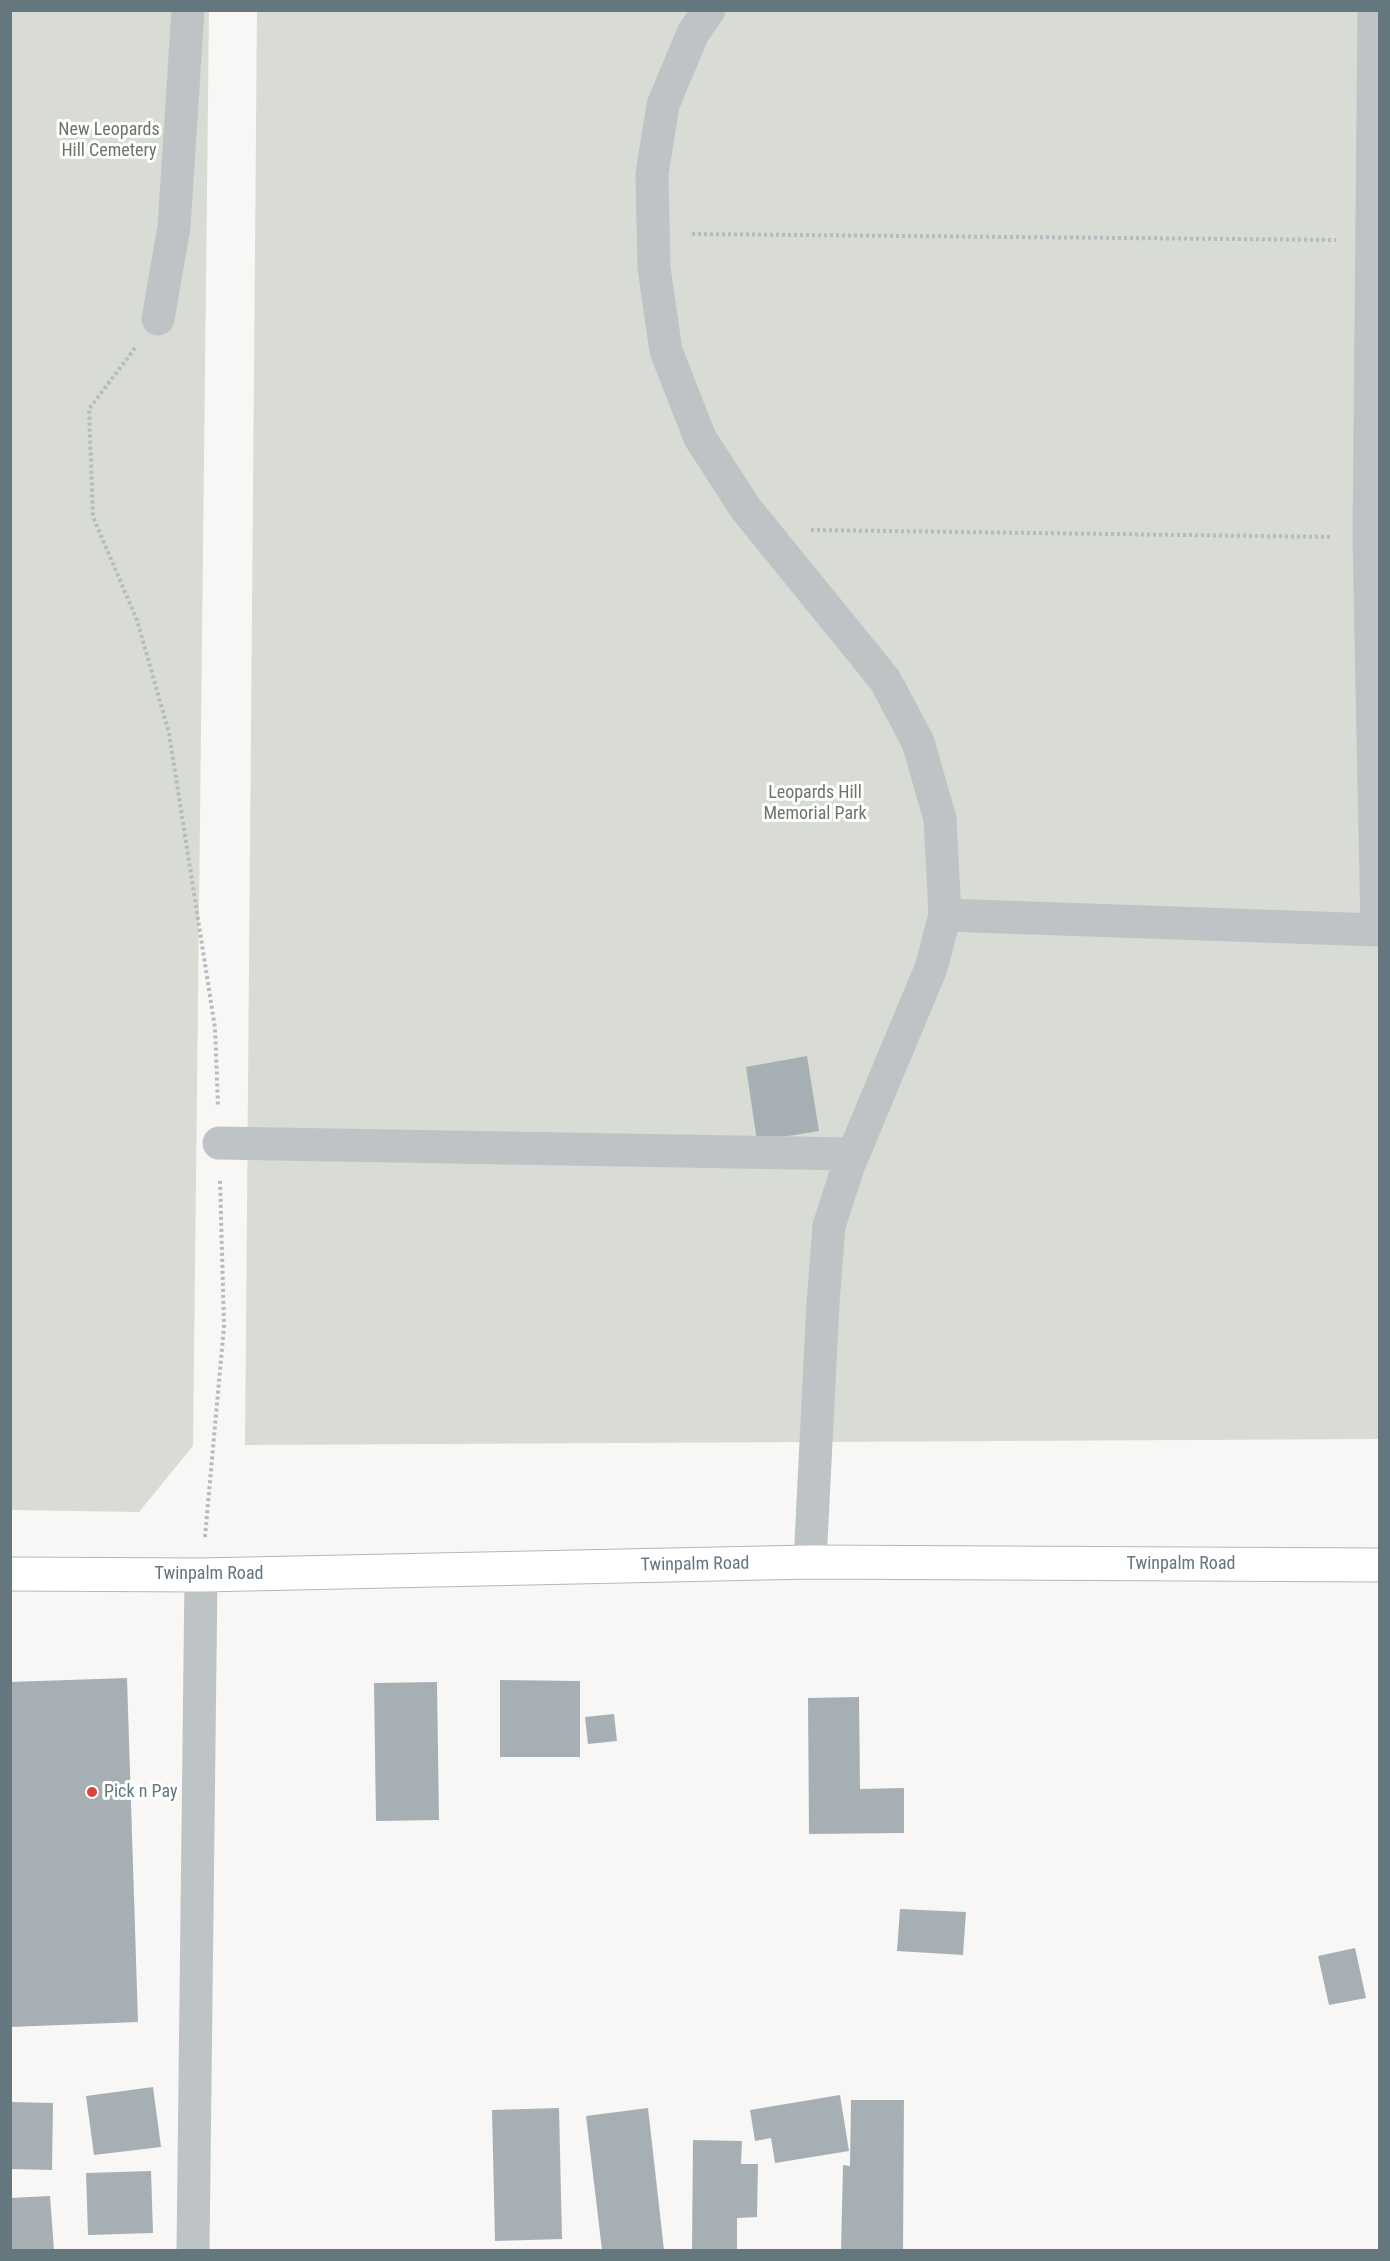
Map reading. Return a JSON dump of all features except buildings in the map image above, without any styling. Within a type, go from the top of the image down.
[{"type":"main road","name":"Twinpalm Road","points":[[10,1574],[201,1575],[810,1562],[1380,1565]]},
{"type":"street","points":[[158,319],[174,227],[188,10]]},
{"type":"street","points":[[709,10],[693,33],[663,105],[652,174],[654,268],[666,351],[700,438],[746,509],[885,680],[918,742],[940,819],[945,915],[930,968],[853,1154],[830,1226],[823,1303],[810,1562]]},
{"type":"street","points":[[945,915],[1377,930],[1369,538],[1374,10]]},
{"type":"street","points":[[219,1143],[853,1154]]},
{"type":"street","points":[[193,2250],[201,1575]]},
{"type":"path","points":[[653,234],[1372,241]]},
{"type":"path","points":[[158,319],[89,409],[93,517],[137,620],[169,733],[215,1028],[224,1326],[201,1575]]},
{"type":"path","points":[[763,529],[1369,538]]},
{"type":"green space","name":"New Leopards Hill Cemetery","points":[[11,11],[209,11],[193,1446],[139,1512],[11,1510]]},
{"type":"green space","name":"Leopards Hill Memorial Park","points":[[257,11],[1379,11],[1379,1439],[245,1445]]},
{"type":"place","name":"Pick n Pay","points":[[92,1792]]}]
